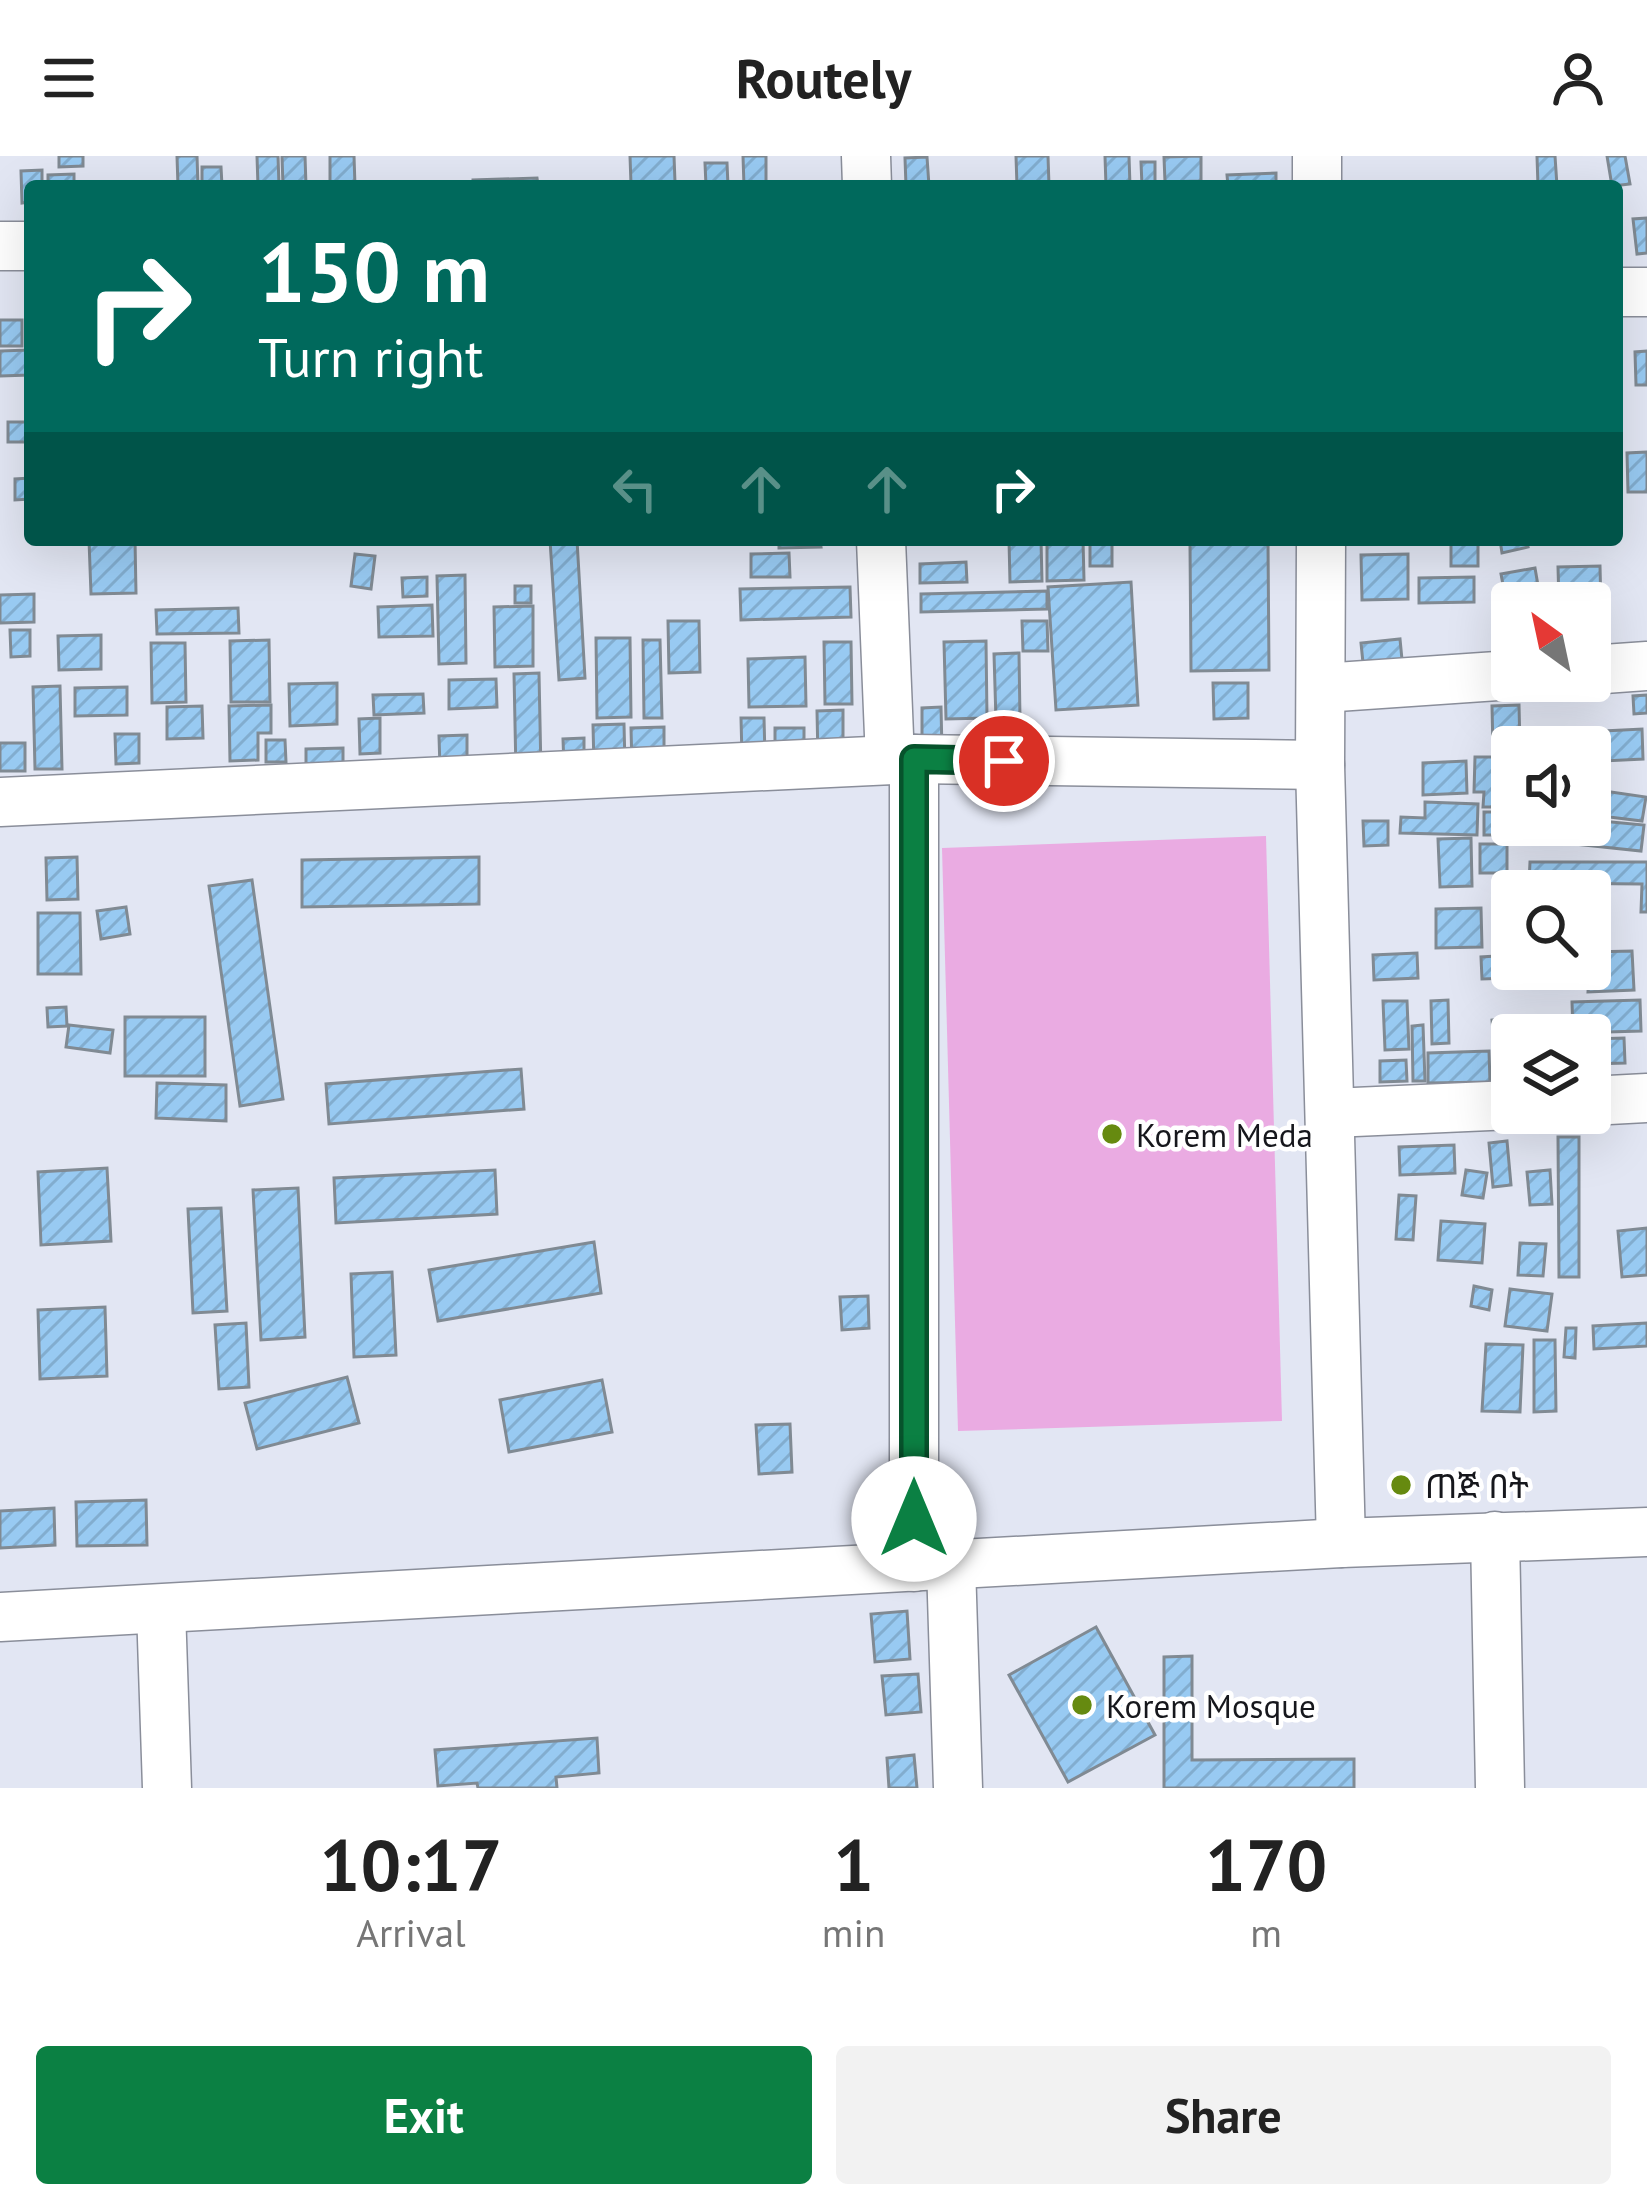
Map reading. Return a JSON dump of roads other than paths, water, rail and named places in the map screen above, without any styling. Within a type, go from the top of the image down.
[{"type":"street","points":[[882,546],[902,760],[933,1566],[958,1788]]},
{"type":"street","points":[[1321,546],[1320,765],[1341,1544]]},
{"type":"street","points":[[1611,669],[1647,666]]},
{"type":"street","points":[[1322,688],[1491,676]]},
{"type":"street","points":[[0,802],[902,760],[1320,765]]},
{"type":"street","points":[[1611,1100],[1647,1098]]},
{"type":"street","points":[[1332,1113],[1491,1106]]},
{"type":"street","points":[[0,1616],[1495,1536],[1647,1532]]},
{"type":"street","points":[[1495,1536],[1500,1788]]},
{"type":"street","points":[[161,1609],[167,1788]]},
{"type":"place","name":"Korem Meda","points":[[1112,1134]]},
{"type":"place","name":"ጠጅ በት","points":[[1401,1485]]},
{"type":"place","name":"Korem Mosque","points":[[1082,1705]]}]
